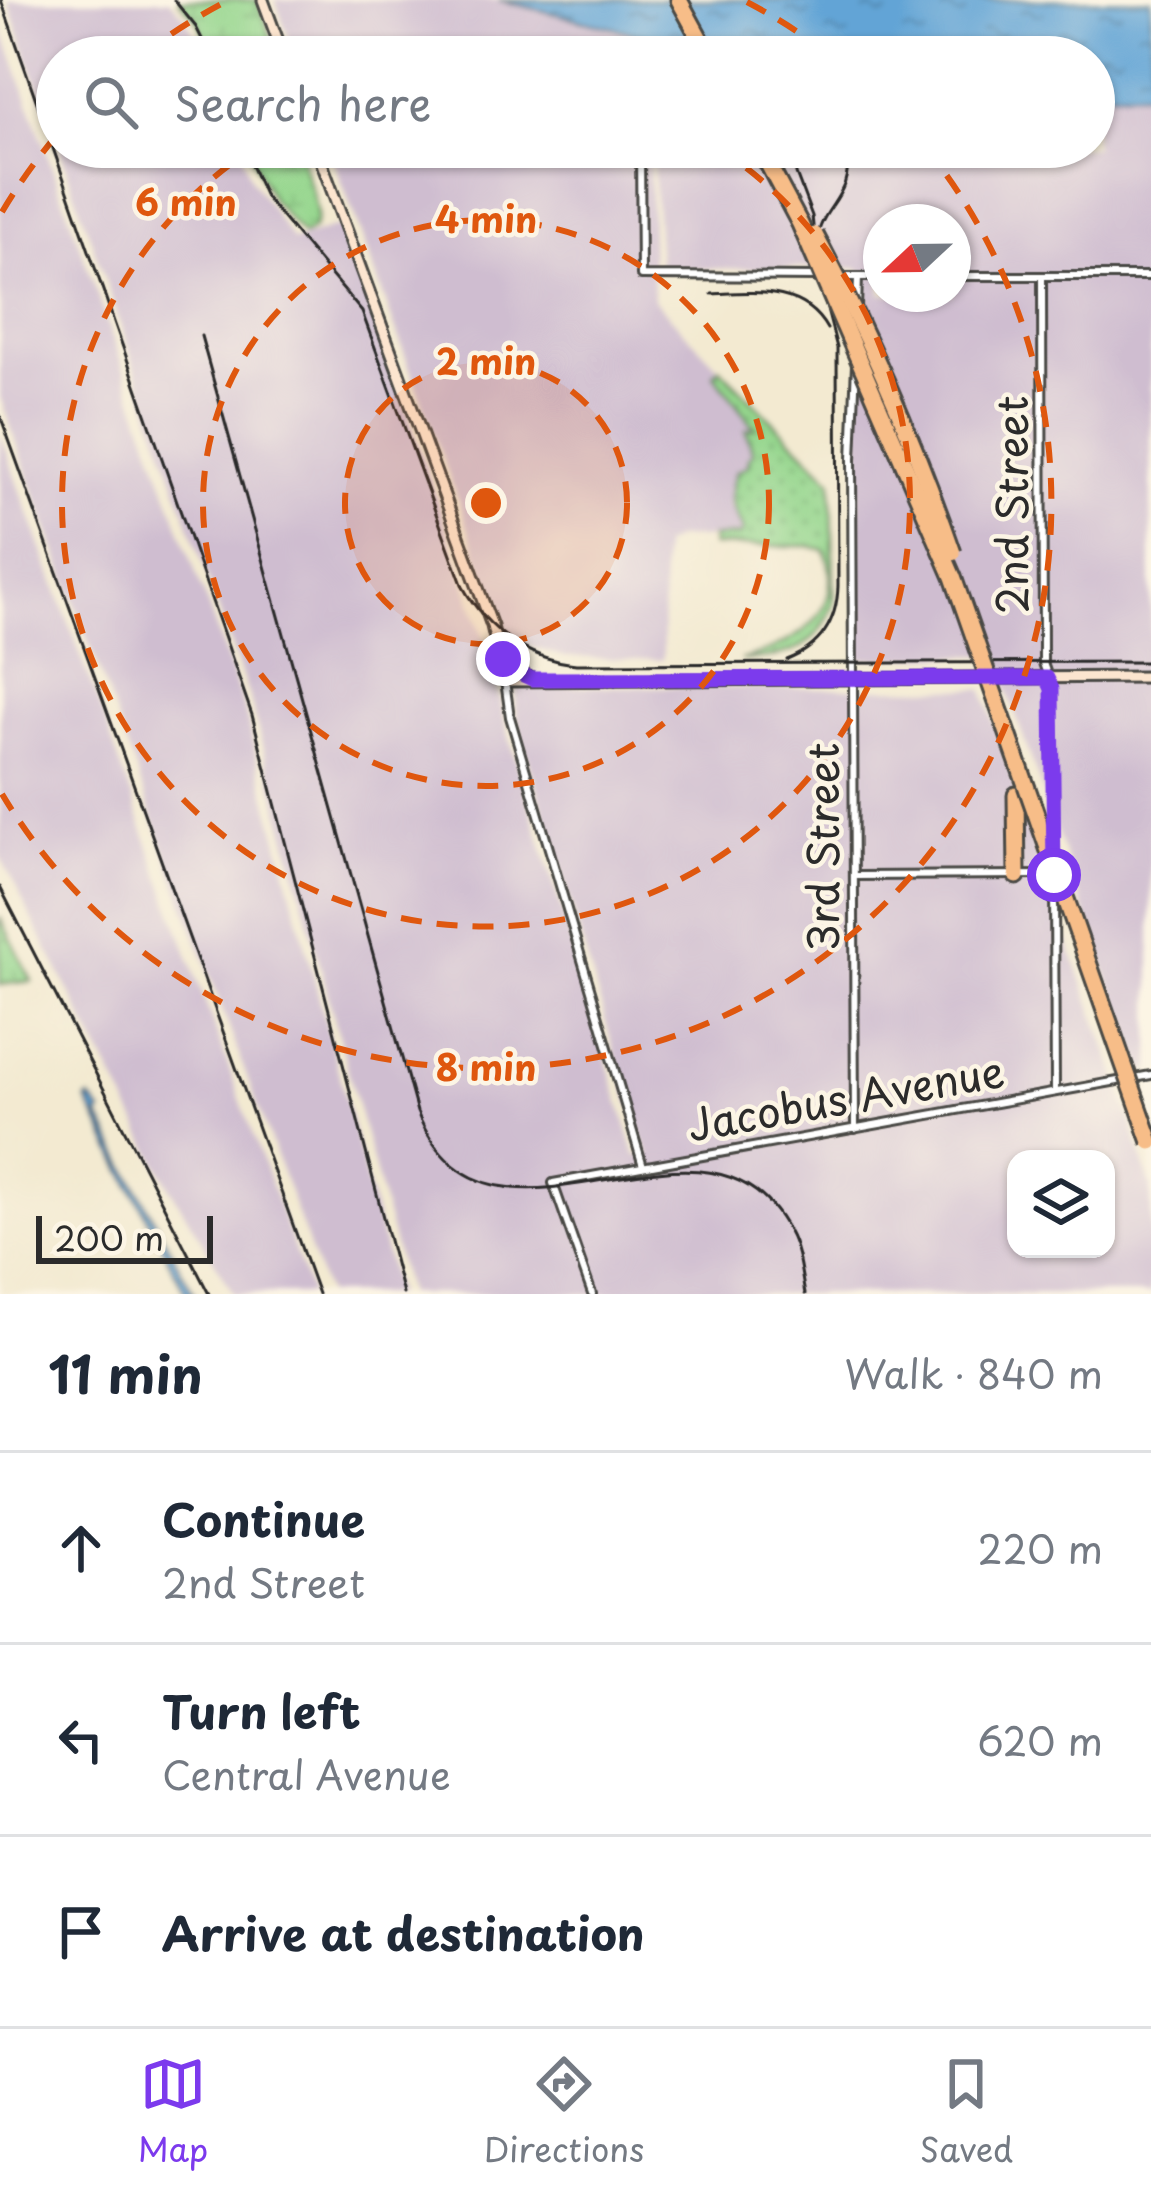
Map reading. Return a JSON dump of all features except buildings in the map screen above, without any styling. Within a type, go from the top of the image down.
[{"type":"highway","points":[[684,0],[704,36]]},
{"type":"highway","points":[[775,168],[868,357],[948,553],[1009,722],[1016,758],[1017,876]]},
{"type":"highway","points":[[822,260],[874,349],[922,464],[1151,1123]]},
{"type":"highway","points":[[822,260],[968,616],[1151,1142]]},
{"type":"main road","points":[[263,0],[276,36]]},
{"type":"main road","points":[[324,168],[499,651],[505,681],[1151,677]]},
{"type":"main road","points":[[499,651],[511,668],[532,679]]},
{"type":"street","points":[[640,168],[641,276],[863,277]]},
{"type":"street","points":[[971,276],[1151,276]]},
{"type":"street","name":"2nd Street","points":[[1042,276],[1043,663],[1052,689],[1055,1092]]},
{"type":"street","name":"3rd Street","points":[[855,1129],[852,460],[858,277]]},
{"type":"street","points":[[505,681],[511,717],[644,1166]]},
{"type":"street","points":[[855,876],[1054,875]]},
{"type":"street","name":"Jacobus Avenue","points":[[592,1294],[553,1184],[1151,1076]]},
{"type":"shaded area","points":[[8,0],[170,0],[196,36],[36,36],[36,81]]},
{"type":"shaded area","points":[[275,0],[499,0],[647,36],[288,36]]},
{"type":"shaded area","points":[[0,21],[36,122],[36,168],[52,168],[244,708],[396,1294],[326,1294],[0,397]]},
{"type":"shaded area","points":[[1115,92],[1151,92],[1151,1071],[1141,1072],[1004,682],[999,655],[860,659],[858,399],[868,319],[865,312],[971,312],[971,204],[863,204],[863,308],[860,268],[659,269],[653,168],[1115,168]]},
{"type":"shaded area","points":[[66,168],[247,168],[293,241],[345,224],[488,650],[506,726],[636,1156],[649,1154],[629,1101],[517,720],[515,692],[520,686],[983,689],[1151,1187],[1151,1294],[407,1294],[251,703]]},
{"type":"shaded area","points":[[337,168],[650,168],[653,299],[720,368],[714,374],[756,429],[750,465],[736,472],[729,492],[729,505],[743,529],[740,536],[677,539],[662,546],[663,660],[565,657],[528,646],[504,627]]},
{"type":"shaded area","points":[[0,433],[310,1294],[234,1294],[169,1186],[0,856]]},
{"type":"green space","points":[[179,0],[258,0],[271,36],[204,36]]},
{"type":"green space","points":[[257,168],[304,168],[316,209],[312,230],[302,235],[272,200]]},
{"type":"green space","points":[[720,368],[832,480],[834,603],[810,641],[773,657],[741,660],[780,645],[812,624],[829,593],[830,573],[825,550],[809,546],[712,546],[711,538],[740,536],[743,530],[731,489],[736,472],[749,465],[753,453],[746,430],[755,428],[714,374]]},
{"type":"green space","points":[[0,917],[32,981],[0,985]]},
{"type":"water","points":[[499,0],[1151,0],[1151,92],[1115,92],[1115,36],[646,36]]},
{"type":"water","points":[[90,1098],[102,1112],[99,1116],[194,1294],[186,1294]]},
{"type":"railway","points":[[1,0],[36,100]]},
{"type":"railway","points":[[174,0],[200,36]]},
{"type":"railway","points":[[60,168],[252,715],[403,1294]]},
{"type":"railway","points":[[252,168],[265,197],[362,312],[463,587],[496,629],[525,649],[576,664],[1151,662]]},
{"type":"railway","points":[[787,660],[809,648],[824,632],[838,586],[837,348],[818,275],[812,216],[796,168]]},
{"type":"railway","points":[[816,243],[848,168]]},
{"type":"railway","points":[[712,294],[761,293],[791,299],[805,305],[827,329]]},
{"type":"railway","points":[[201,336],[417,1112],[451,1163],[495,1185],[545,1188],[655,1172],[707,1172],[753,1189],[789,1232],[805,1294]]},
{"type":"railway","points":[[0,415],[318,1294]]},
{"type":"railway","points":[[0,887],[209,1294]]},
{"type":"route","points":[[503,659],[532,679],[1047,678],[1052,689],[1054,875]]}]
